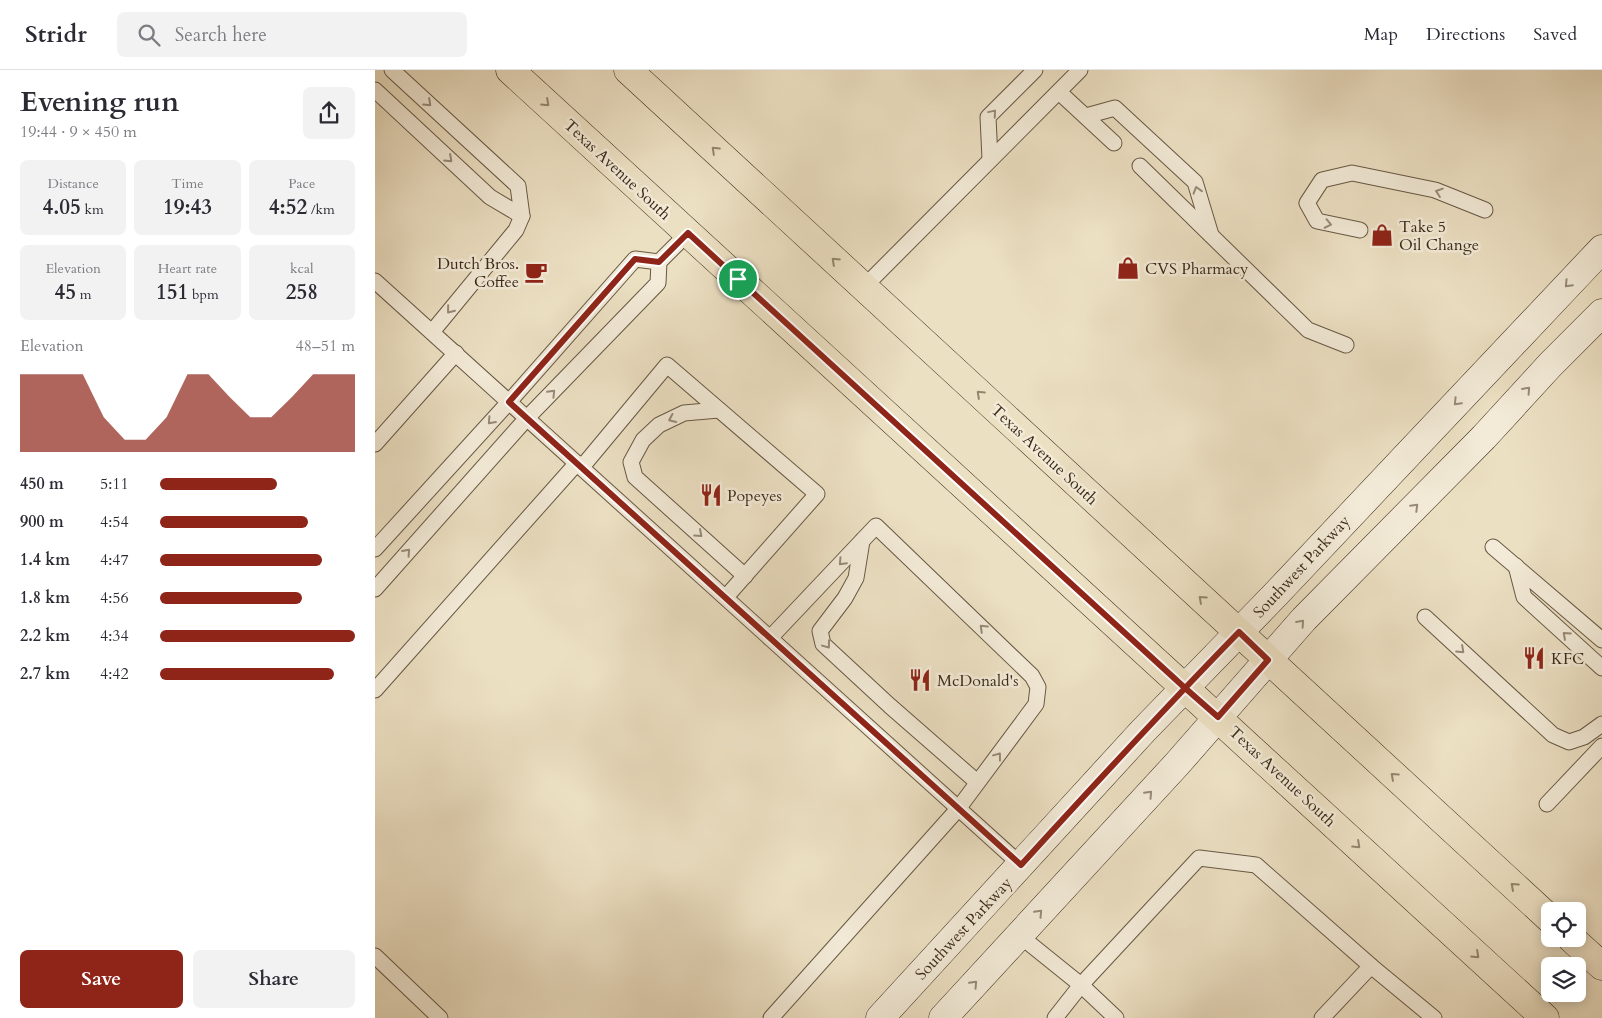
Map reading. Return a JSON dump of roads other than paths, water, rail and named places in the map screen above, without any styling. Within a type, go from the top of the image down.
[{"type":"main road","name":"Texas Avenue South","points":[[510,70],[1545,1018]]},
{"type":"main road","name":"Texas Avenue South","points":[[628,70],[1541,910]]},
{"type":"main road","name":"Southwest Parkway","points":[[881,1018],[1143,731],[1602,249]]},
{"type":"main road","points":[[943,1018],[1177,764],[1304,619],[1483,438],[1549,365],[1602,313]]},
{"type":"main road","points":[[1581,947],[1602,966]]},
{"type":"lane","points":[[393,70],[518,186],[522,216],[516,230],[432,332]]},
{"type":"lane","points":[[990,159],[988,117],[1035,70]]},
{"type":"lane","points":[[864,288],[1079,70]]},
{"type":"lane","points":[[375,90],[490,197],[522,216]]},
{"type":"lane","points":[[1059,92],[1114,143]]},
{"type":"lane","points":[[1086,116],[1115,108],[1195,182],[1211,236]]},
{"type":"lane","points":[[1140,166],[1308,330],[1346,345]]},
{"type":"lane","points":[[1360,230],[1317,222],[1307,203],[1322,180],[1352,172],[1435,190],[1485,210]]},
{"type":"lane","points":[[375,589],[527,418],[658,283],[659,262],[688,233]]},
{"type":"lane","points":[[375,549],[509,402],[635,259],[659,262]]},
{"type":"lane","points":[[375,281],[1021,865]]},
{"type":"lane","points":[[375,444],[456,353]]},
{"type":"lane","points":[[375,690],[667,365],[817,494],[726,597]]},
{"type":"lane","points":[[719,410],[684,413],[659,425],[643,440],[631,462],[635,477],[745,576]]},
{"type":"lane","points":[[770,638],[876,526],[1032,676],[1038,688],[1036,704],[958,809],[771,1018]]},
{"type":"lane","points":[[863,540],[856,578],[845,598],[820,631],[823,644],[977,782]]},
{"type":"lane","points":[[1493,547],[1602,640]]},
{"type":"lane","points":[[1516,566],[1524,597],[1602,668]]},
{"type":"lane","points":[[1425,617],[1553,735],[1569,742],[1584,738],[1602,724]]},
{"type":"lane","points":[[1547,804],[1602,746]]},
{"type":"lane","points":[[1055,1018],[1081,985],[1199,858],[1256,865],[1371,966],[1434,1018]]},
{"type":"lane","points":[[1019,935],[1081,985],[1116,1018]]},
{"type":"lane","points":[[375,956],[440,1018]]},
{"type":"lane","points":[[1322,1018],[1371,966]]},
{"type":"place","name":"Take 5 Oil Change","points":[[1382,235]]},
{"type":"place","name":"CVS Pharmacy","points":[[1128,268]]},
{"type":"place","name":"Dutch Bros. Coffee","points":[[536,272]]},
{"type":"place","name":"Popeyes","points":[[711,495]]},
{"type":"place","name":"KFC","points":[[1534,658]]},
{"type":"place","name":"McDonald's","points":[[920,680]]}]
